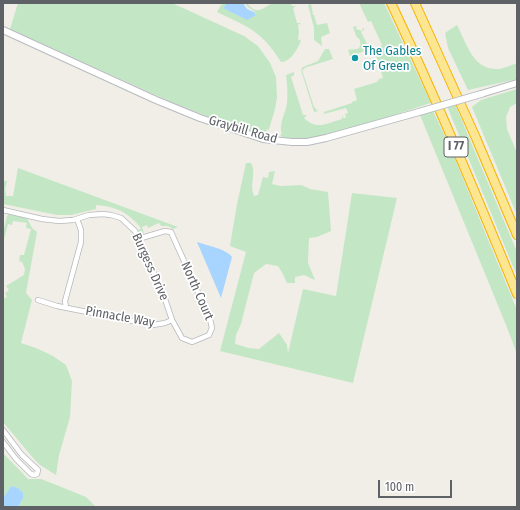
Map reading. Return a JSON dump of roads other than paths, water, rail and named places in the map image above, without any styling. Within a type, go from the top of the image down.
[{"type":"highway","name":"I 77","points":[[390,3],[458,152],[517,294]]},
{"type":"highway","name":"I 77","points":[[415,3],[476,138],[517,235]]},
{"type":"street","name":"Graybill Road","points":[[3,30],[156,100],[200,118],[263,138],[292,142],[307,142],[326,138],[517,83]]},
{"type":"street","name":"Burgess Drive","points":[[3,210],[42,219],[59,221],[77,219],[89,215],[103,214],[121,218],[132,228],[138,239],[164,296],[172,320]]},
{"type":"street","points":[[66,308],[65,301],[81,242],[81,230],[77,219]]},
{"type":"street","name":"North Court","points":[[138,239],[165,230],[171,232],[210,319],[212,328],[209,335],[192,342],[182,338],[172,320]]},
{"type":"street","name":"Pinnacle Way","points":[[38,300],[66,308],[153,325],[172,320]]},
{"type":"street","points":[[3,430],[22,455],[38,470],[37,474],[31,474],[16,459],[3,442]]},
{"type":"water","points":[[227,3],[243,3],[247,9],[254,12],[256,15],[247,20],[223,8]]},
{"type":"water","points":[[197,242],[226,252],[232,257],[221,298]]},
{"type":"water","points":[[11,486],[18,488],[23,493],[23,498],[18,507],[3,507],[3,498]]},
{"type":"place","name":"The Gables Of Green","points":[[355,58]]}]
